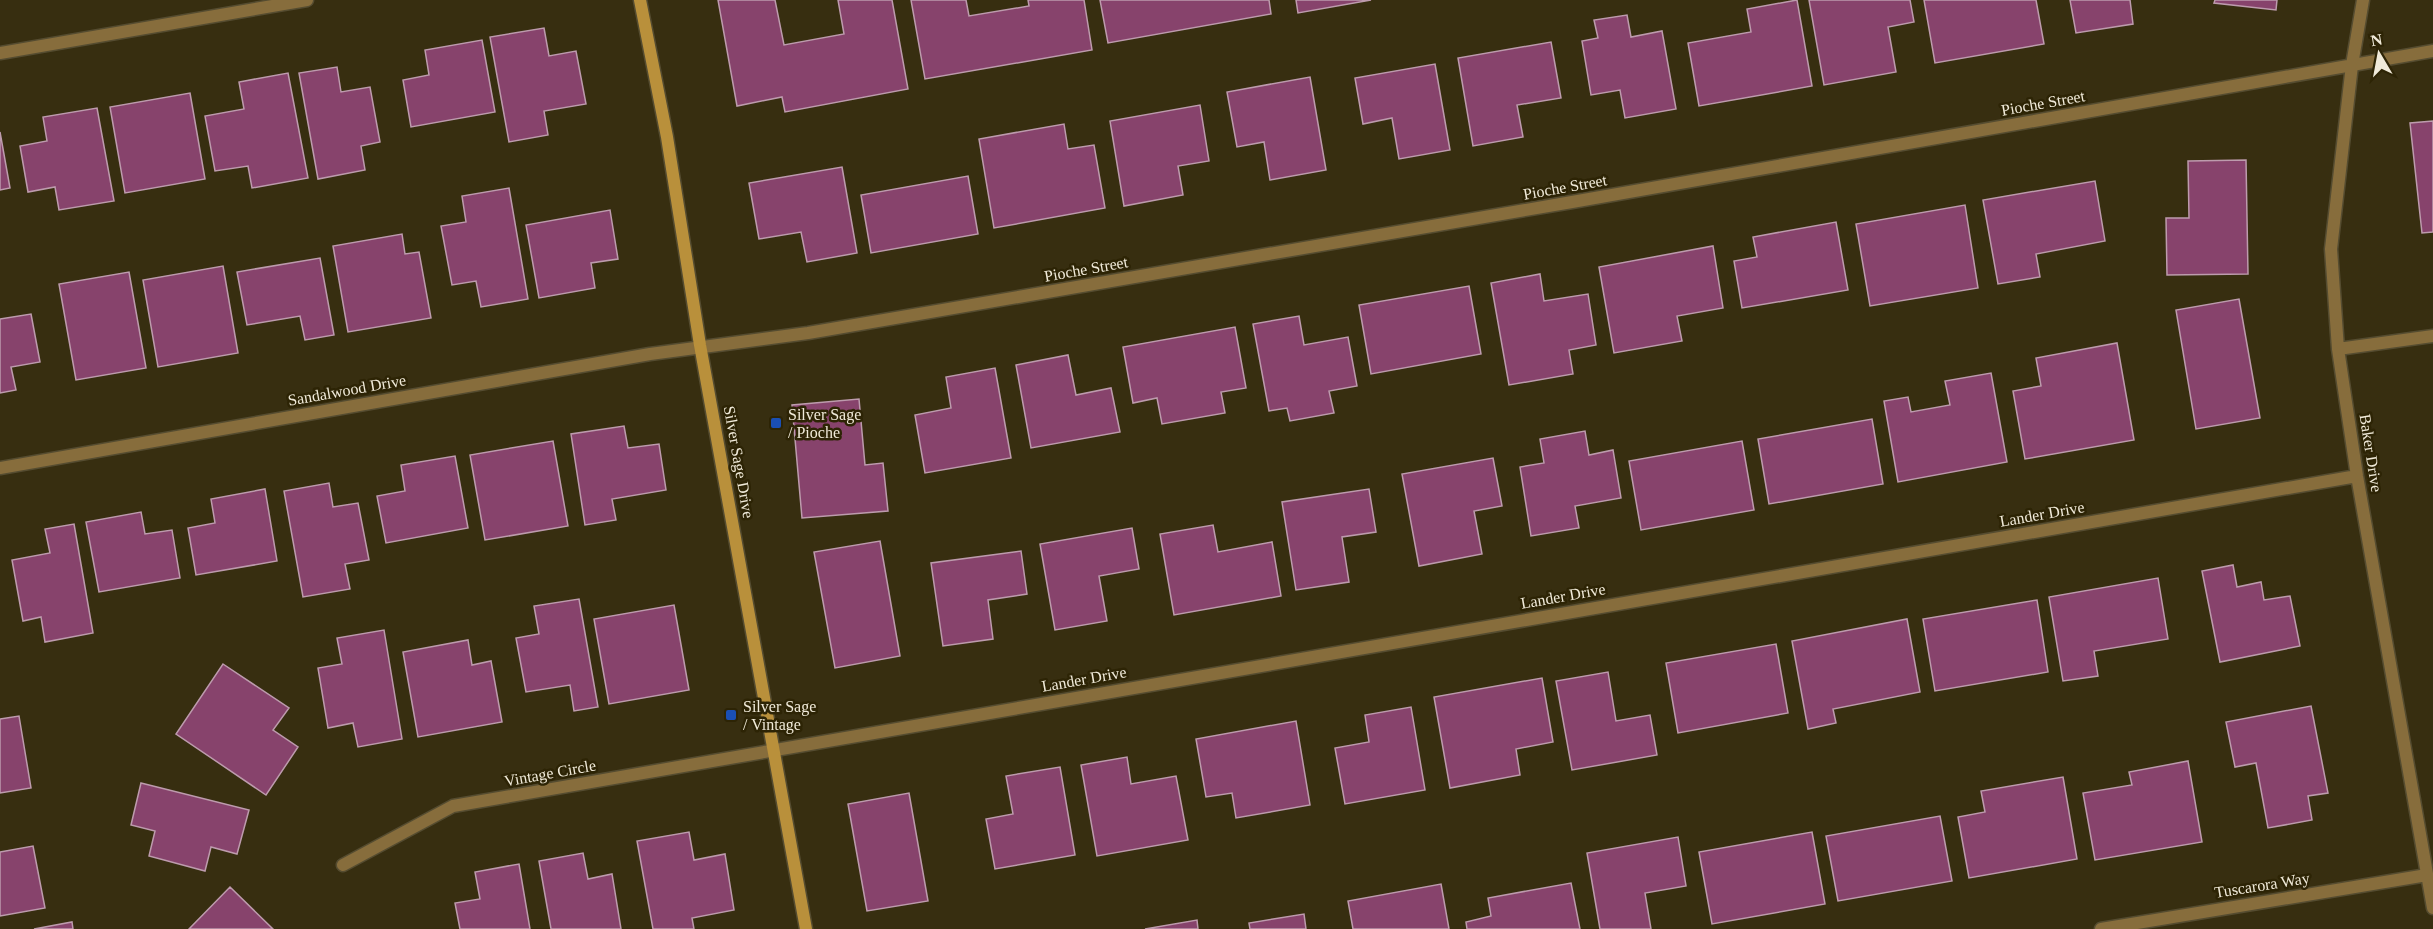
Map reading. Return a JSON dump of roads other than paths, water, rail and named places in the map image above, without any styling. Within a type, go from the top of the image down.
[{"type":"street","points":[[0,53],[307,0]]},
{"type":"street","name":"Silver Sage Drive","points":[[640,0],[667,137],[700,345],[806,929]]},
{"type":"street","name":"Baker Drive","points":[[2363,0],[2352,65],[2331,249],[2338,349],[2357,476],[2433,908]]},
{"type":"street","name":"Pioche Street","points":[[700,345],[820,331],[2433,51]]},
{"type":"street","points":[[2338,349],[2433,336]]},
{"type":"street","name":"Sandalwood Drive","points":[[0,468],[700,345]]},
{"type":"street","name":"Lander Drive","points":[[775,750],[2357,476]]},
{"type":"street","name":"Vintage Circle","points":[[343,865],[453,806],[775,750]]},
{"type":"street","name":"Tuscarora Way","points":[[2101,929],[2427,875]]},
{"type":"place","name":"Silver Sage / Pioche","points":[[776,423]]},
{"type":"place","name":"Silver Sage / Vintage","points":[[731,715]]}]
